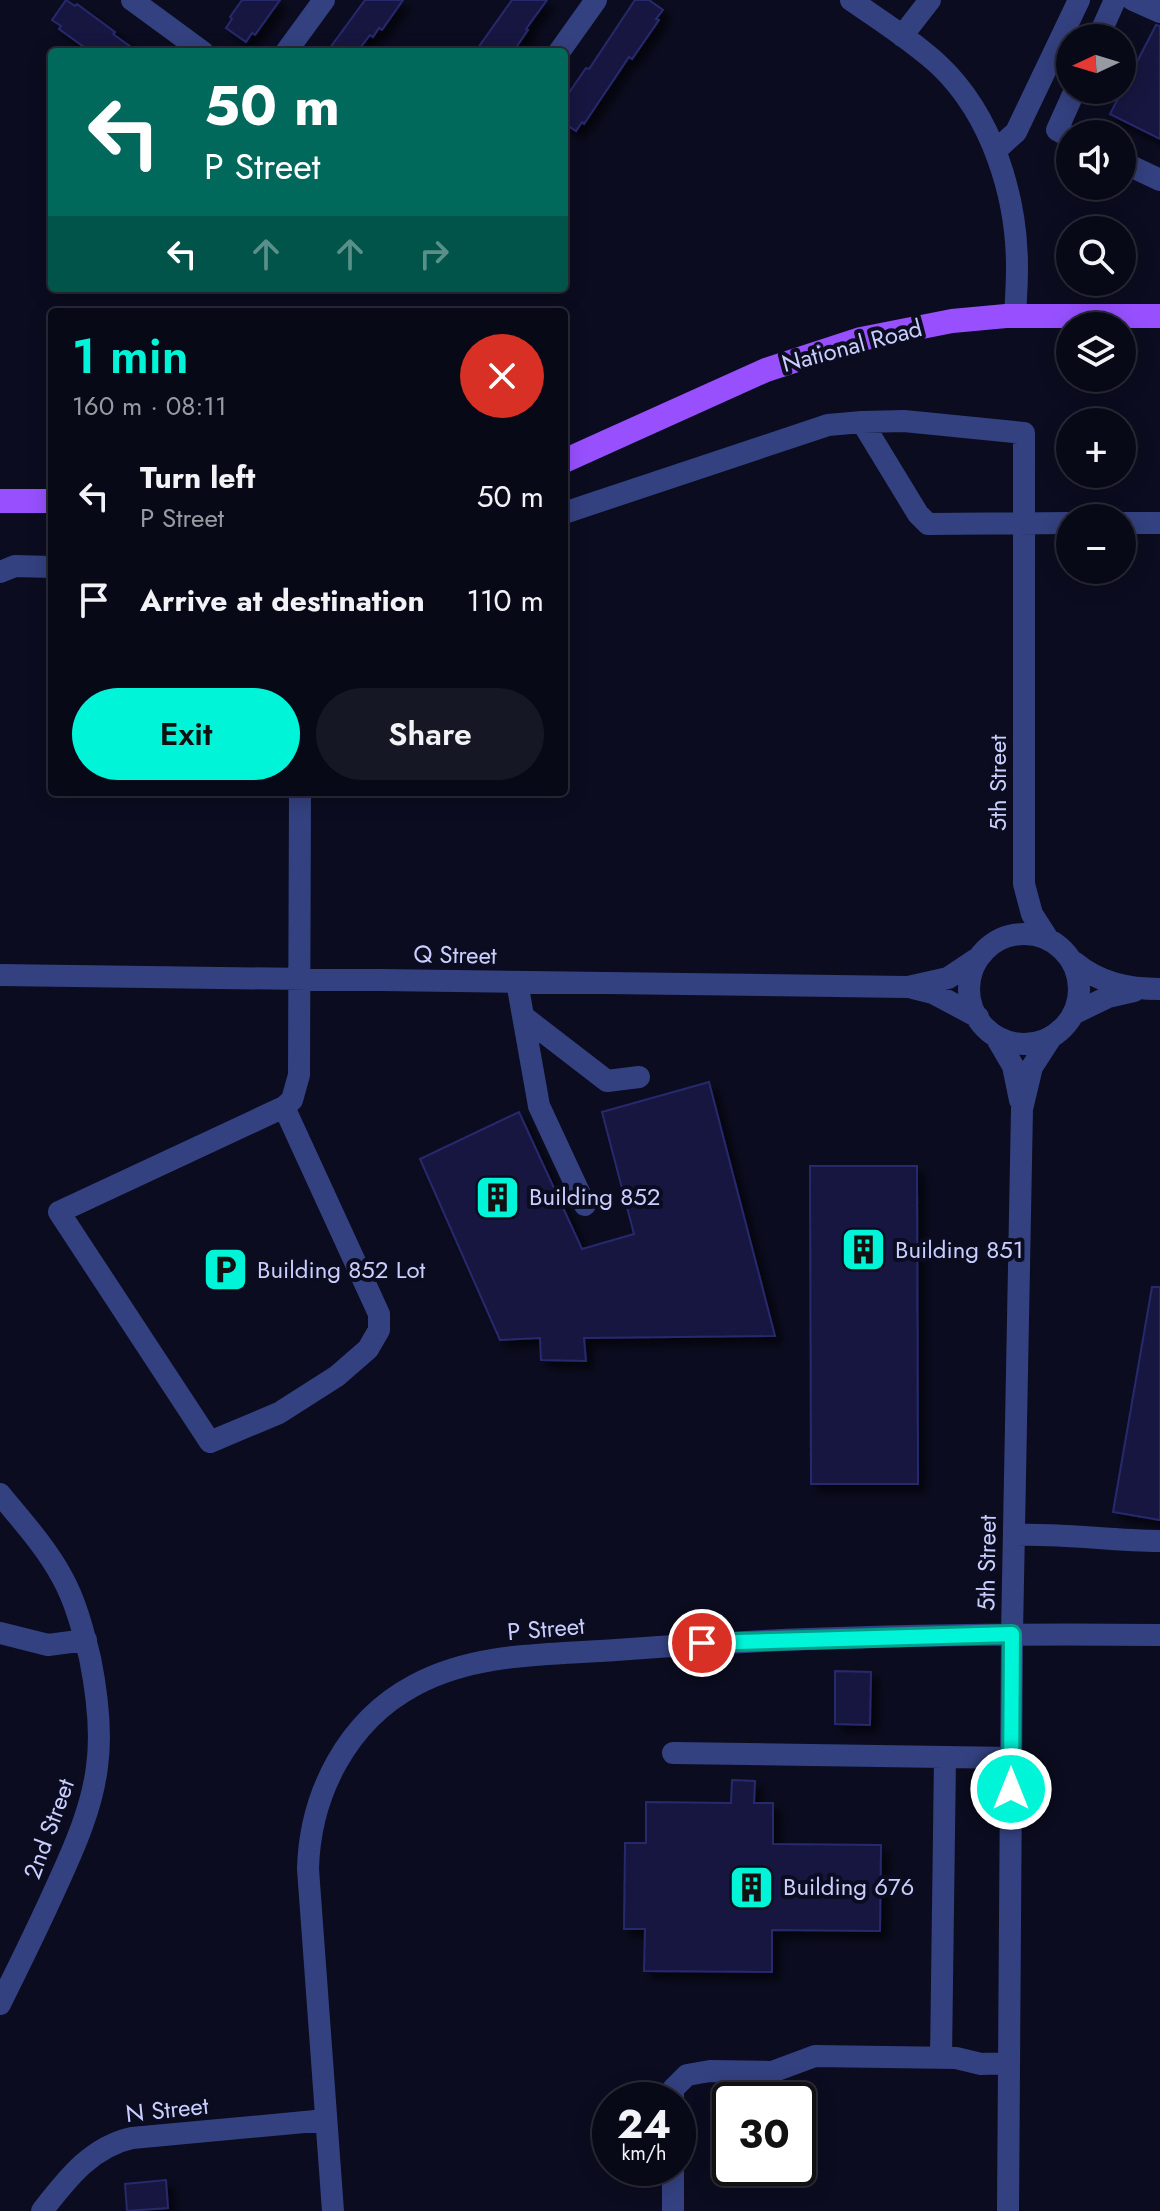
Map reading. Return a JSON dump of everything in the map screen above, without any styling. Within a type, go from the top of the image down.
[{"type":"main road","name":"National Road","points":[[568,459],[766,370],[861,339],[952,321],[1015,316],[1160,316]]},
{"type":"main road","points":[[0,501],[48,501]]},
{"type":"street","points":[[132,0],[198,48]]},
{"type":"street","points":[[289,48],[324,0]]},
{"type":"street","points":[[562,48],[596,0]]},
{"type":"street","points":[[851,0],[940,66],[983,124],[995,151],[1014,229],[1017,266],[1015,316]]},
{"type":"street","points":[[902,36],[930,0]]},
{"type":"street","points":[[995,151],[1016,132],[1079,0]]},
{"type":"street","points":[[1104,24],[1115,0]]},
{"type":"street","points":[[1133,0],[1160,12]]},
{"type":"street","points":[[1136,169],[1160,180]]},
{"type":"street","name":"5th Street","points":[[862,422],[904,421],[1024,433],[1024,884],[1032,914],[1048,939]]},
{"type":"street","points":[[568,512],[828,425],[862,422],[918,514],[928,524],[1056,523]]},
{"type":"street","points":[[1136,523],[1160,523]]},
{"type":"street","points":[[0,572],[15,566],[48,567]]},
{"type":"street","points":[[284,1107],[379,1314],[379,1330],[368,1349],[337,1376],[279,1413],[210,1442],[59,1212],[284,1107],[292,1100],[299,1075],[300,796]]},
{"type":"street","name":"5th Street","points":[[998,939],[1013,915],[1024,884]]},
{"type":"street","points":[[1074,962],[1080,986],[1075,1013],[1042,1043],[1016,1045],[996,1037],[972,1006],[969,995],[971,971],[978,958],[998,939],[1012,933],[1024,932],[1048,939],[1091,975],[1107,982],[1152,989]]},
{"type":"street","name":"Q Street","points":[[908,987],[948,978],[978,958]]},
{"type":"street","name":"Q Street","points":[[0,975],[908,987],[933,993],[978,1017]]},
{"type":"street","points":[[517,982],[539,1106],[585,1205]]},
{"type":"street","points":[[1075,1013],[1108,997],[1152,989]]},
{"type":"street","points":[[524,1017],[607,1081],[639,1077]]},
{"type":"street","name":"5th Street","points":[[1008,2211],[1012,1634],[1022,1109],[1032,1067],[1052,1036]]},
{"type":"street","name":"5th Street","points":[[996,1037],[1013,1066],[1022,1109]]},
{"type":"street","name":"2nd Street","points":[[0,1494],[47,1553],[63,1579],[86,1640],[98,1715],[97,1770],[85,1819],[0,2004]]},
{"type":"street","points":[[1014,1535],[1160,1541]]},
{"type":"street","points":[[0,1633],[48,1645],[86,1640]]},
{"type":"street","name":"P Street","points":[[333,2211],[308,1869],[312,1829],[322,1792],[339,1758],[363,1726],[396,1696],[454,1667],[503,1658],[702,1643],[1012,1634],[1160,1635]]},
{"type":"street","points":[[673,1753],[1011,1758]]},
{"type":"street","points":[[941,2058],[945,1757]]},
{"type":"street","points":[[680,2082],[687,2075],[710,2071],[772,2072],[815,2056],[956,2058],[981,2064],[1009,2063]]},
{"type":"street","name":"N Street","points":[[42,2211],[82,2164],[116,2142],[326,2120]]},
{"type":"street","points":[[673,2186],[673,2211]]},
{"type":"building","points":[[66,0],[75,6],[77,4],[132,48],[85,48],[59,29],[61,26],[52,20]]},
{"type":"building","points":[[242,0],[280,0],[255,35],[252,33],[246,42],[226,28]]},
{"type":"building","points":[[365,0],[403,0],[382,30],[379,28],[373,37],[370,35],[360,48],[330,48]]},
{"type":"building","points":[[512,0],[547,0],[516,48],[478,48]]},
{"type":"building","points":[[635,0],[649,0],[663,10],[632,59],[629,57],[584,124],[582,122],[576,131],[568,126],[568,94],[586,68],[589,69]]},
{"type":"building","points":[[1156,25],[1160,26],[1160,139],[1136,127],[1136,120],[1122,120],[1110,114],[1115,104],[1136,104],[1136,64]]},
{"type":"building","name":"Building 852","points":[[709,1082],[775,1336],[584,1338],[586,1361],[541,1360],[540,1338],[500,1340],[420,1159],[519,1112],[582,1249],[634,1234],[602,1112]]},
{"type":"building","name":"Building 851","points":[[810,1166],[917,1166],[918,1484],[811,1484]]},
{"type":"building","points":[[1152,1287],[1160,1287],[1160,1520],[1113,1512]]},
{"type":"building","points":[[835,1671],[871,1672],[870,1725],[835,1724]]},
{"type":"building","name":"Building 676","points":[[732,1780],[755,1781],[754,1803],[773,1803],[773,1844],[881,1845],[880,1931],[772,1930],[772,1972],[644,1971],[645,1929],[624,1929],[625,1843],[646,1843],[646,1802],[731,1803]]},
{"type":"building","points":[[166,2180],[168,2208],[127,2211],[125,2184]]},
{"type":"place","name":"Building 852","points":[[498,1197]]},
{"type":"place","name":"Building 851","points":[[864,1250]]},
{"type":"place","name":"Building 852 Lot","points":[[226,1270]]},
{"type":"place","name":"Building 676","points":[[752,1887]]},
{"type":"route","points":[[702,1643],[1012,1634],[1011,1789]]}]
